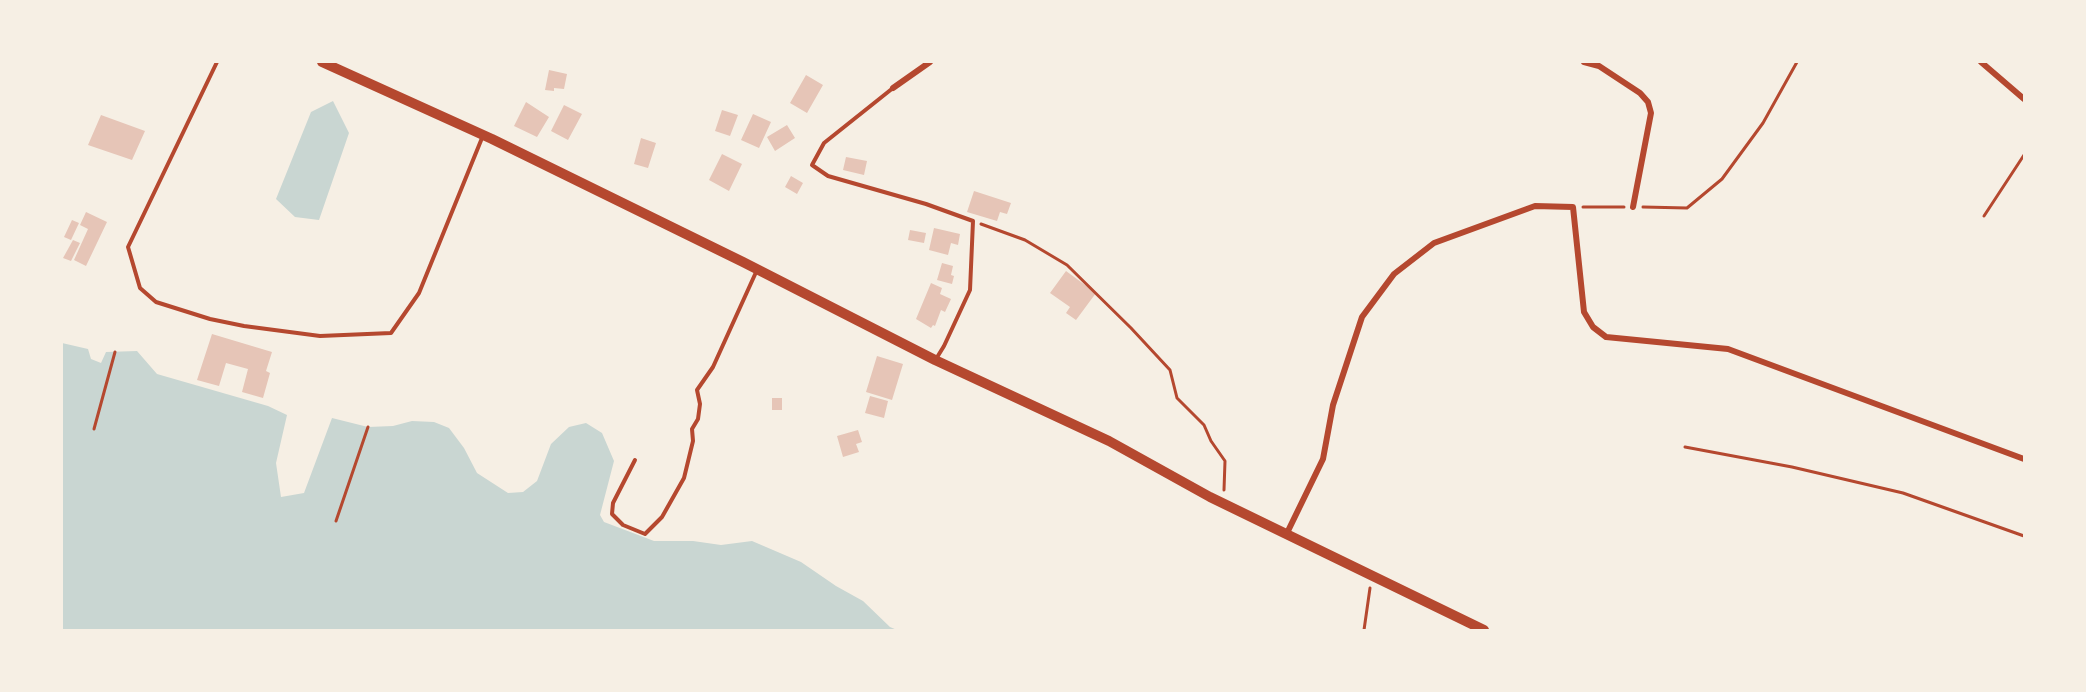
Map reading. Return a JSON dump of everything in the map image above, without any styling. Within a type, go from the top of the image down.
[{"type":"main road","points":[[322,62],[483,135],[757,269],[935,360],[1109,441],[1224,504],[1484,630]]},
{"type":"street","points":[[894,88],[930,62]]},
{"type":"street","points":[[1584,62],[1599,66],[1640,93],[1648,102],[1651,113],[1633,207]]},
{"type":"street","points":[[1981,62],[2025,99]]},
{"type":"street","points":[[1287,533],[1323,459],[1333,405],[1362,317],[1394,274],[1434,243],[1535,206],[1573,207],[1584,312],[1593,327],[1606,337],[1728,349],[2025,459]]},
{"type":"lane","points":[[217,62],[128,247],[140,288],[156,302],[210,319],[320,336],[391,333],[419,292],[483,135]]},
{"type":"lane","points":[[894,88],[824,142],[812,165],[828,176],[926,204],[974,221],[970,290],[935,360]]},
{"type":"lane","points":[[635,460],[613,503],[612,514],[623,525],[645,534],[662,517],[684,478],[693,441],[692,429],[698,419],[700,404],[698,390],[713,367],[757,269]]},
{"type":"path","points":[[1573,207],[1687,208],[1722,179],[1763,123],[1797,62]]},
{"type":"path","points":[[1984,216],[2025,155]]},
{"type":"path","points":[[974,221],[1025,240],[1067,265],[1170,370],[1177,398],[1204,425],[1211,441],[1225,461],[1224,504]]},
{"type":"path","points":[[94,429],[115,351]]},
{"type":"path","points":[[336,521],[368,427]]},
{"type":"path","points":[[1685,447],[1792,467],[1903,494],[2025,536]]},
{"type":"path","points":[[1365,630],[1372,575]]},
{"type":"shaded area","points":[[333,101],[349,133],[319,220],[295,217],[276,199],[311,112]]},
{"type":"shaded area","points":[[62,343],[88,349],[91,359],[101,363],[106,352],[137,351],[157,374],[268,406],[287,415],[276,463],[281,497],[304,493],[332,418],[368,427],[393,426],[412,421],[434,422],[449,428],[464,448],[477,473],[508,493],[523,492],[537,481],[551,444],[569,427],[586,423],[602,433],[614,461],[600,515],[604,522],[654,541],[693,541],[721,545],[752,541],[801,562],[863,601],[890,627],[897,630],[62,630]]},
{"type":"building","points":[[549,70],[567,74],[564,89],[545,90]]},
{"type":"building","points":[[806,75],[823,85],[807,113],[790,103]]},
{"type":"building","points":[[526,102],[549,117],[537,137],[514,126]]},
{"type":"building","points":[[564,105],[582,114],[568,140],[551,131]]},
{"type":"building","points":[[722,110],[738,115],[730,136],[715,131]]},
{"type":"building","points":[[753,114],[771,122],[759,148],[741,140]]},
{"type":"building","points":[[101,115],[145,131],[132,160],[88,145]]},
{"type":"building","points":[[787,125],[795,138],[775,151],[767,137]]},
{"type":"building","points":[[641,138],[656,143],[648,168],[634,164]]},
{"type":"building","points":[[722,154],[742,164],[729,191],[709,180]]},
{"type":"building","points":[[846,157],[867,161],[864,175],[843,170]]},
{"type":"building","points":[[791,176],[803,183],[797,194],[785,187]]},
{"type":"building","points":[[974,191],[1011,203],[1007,214],[1000,212],[997,221],[967,212]]},
{"type":"building","points":[[86,212],[107,222],[86,266],[74,260],[88,229],[80,225]]},
{"type":"building","points":[[72,220],[79,223],[71,240],[64,237]]},
{"type":"building","points":[[934,228],[960,234],[958,245],[951,243],[948,255],[929,250]]},
{"type":"building","points":[[910,230],[926,233],[924,243],[908,240]]},
{"type":"building","points":[[73,240],[80,243],[71,261],[63,258]]},
{"type":"building","points":[[942,263],[953,266],[952,284],[937,280]]},
{"type":"building","points":[[1066,271],[1096,293],[1076,320],[1066,313],[1070,307],[1050,293]]},
{"type":"building","points":[[931,283],[942,288],[940,294],[951,299],[945,312],[941,310],[935,326],[931,328],[916,319]]},
{"type":"building","points":[[212,334],[272,352],[266,371],[270,373],[263,398],[242,392],[248,369],[226,363],[219,386],[197,380]]},
{"type":"building","points":[[877,356],[903,364],[892,400],[866,392]]},
{"type":"building","points":[[870,396],[888,401],[884,418],[865,413]]},
{"type":"building","points":[[772,398],[782,398],[782,410],[772,410]]},
{"type":"building","points":[[858,430],[862,442],[856,444],[859,452],[843,457],[837,436]]}]
